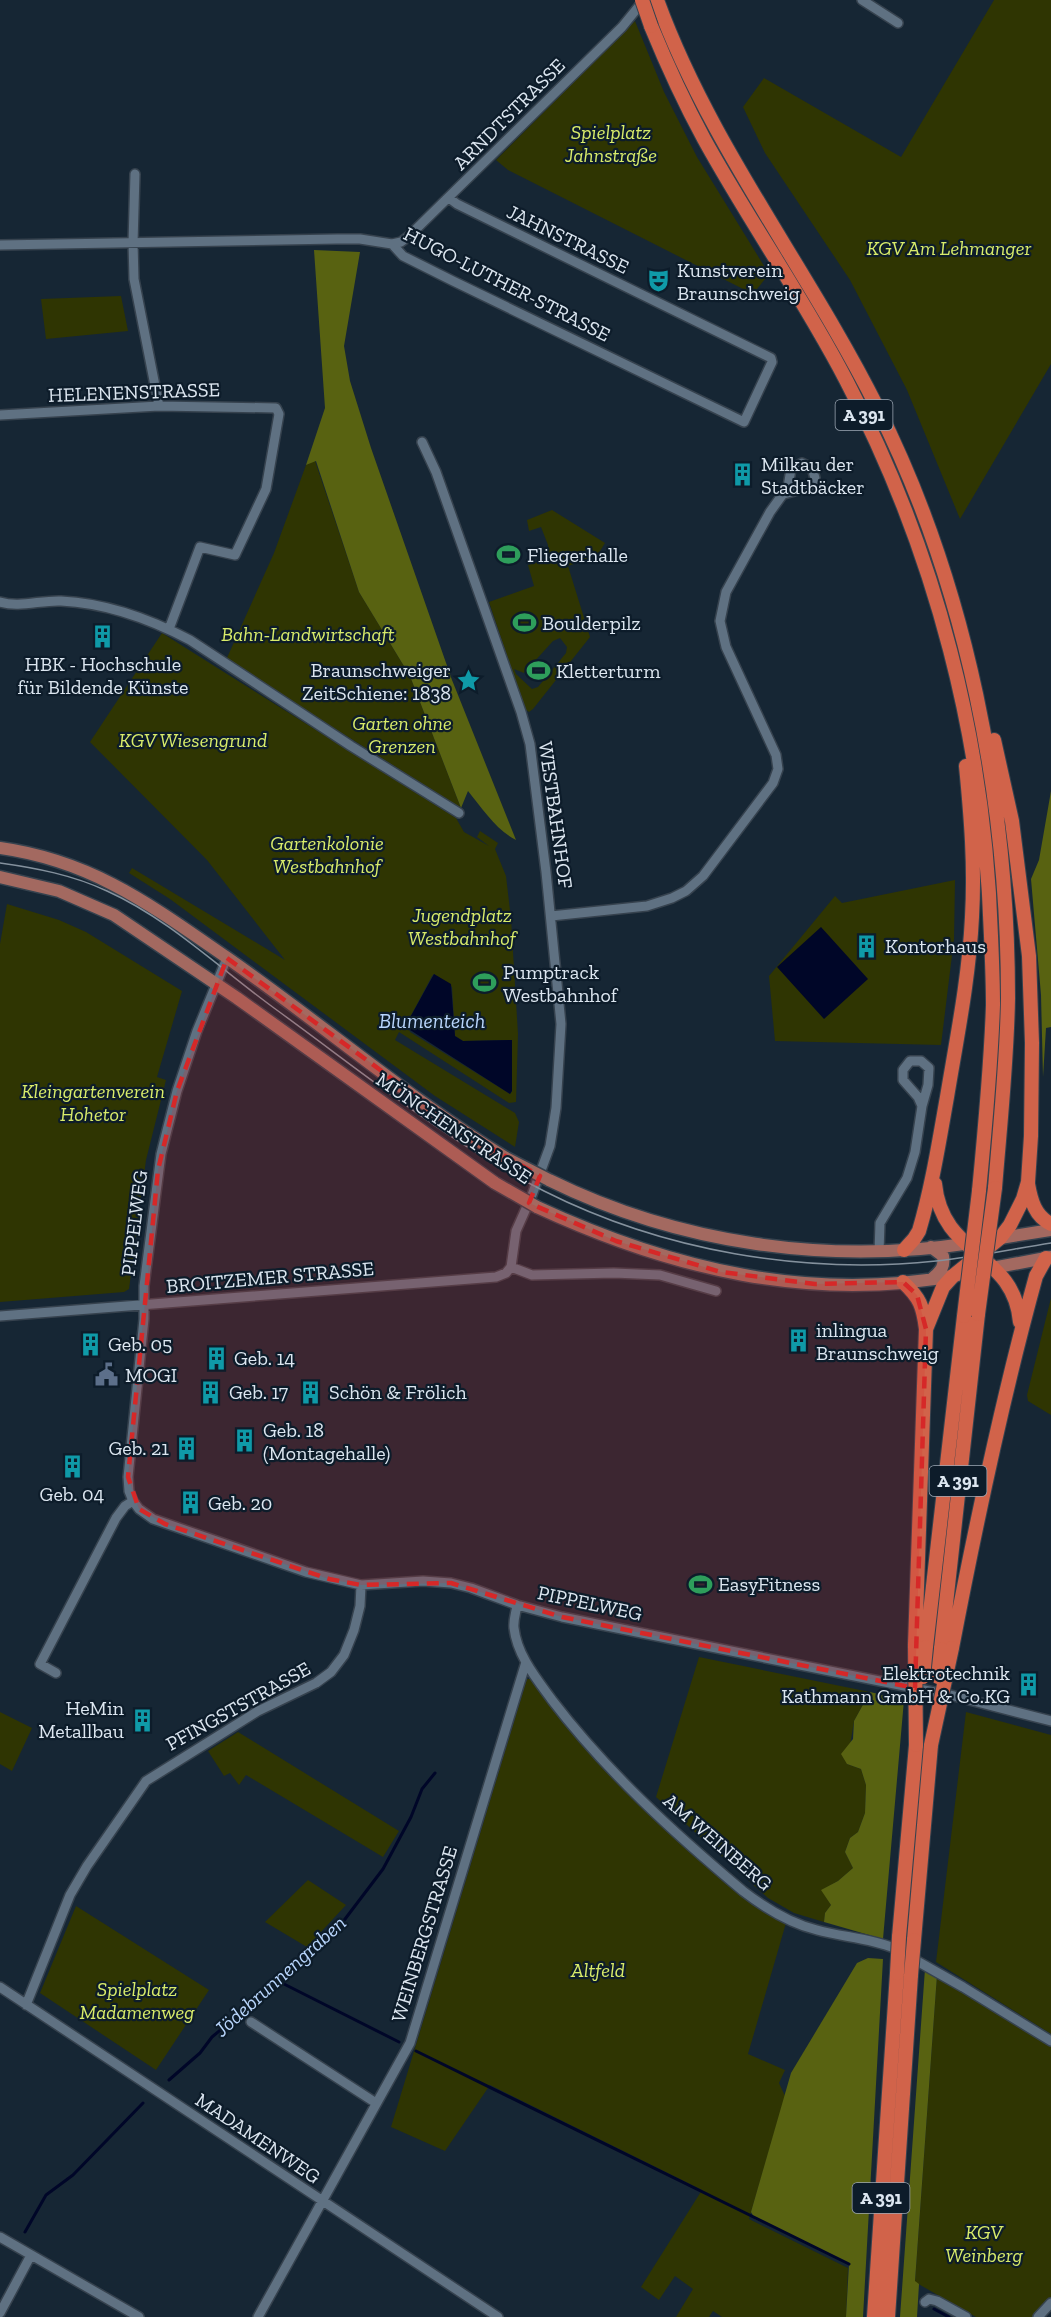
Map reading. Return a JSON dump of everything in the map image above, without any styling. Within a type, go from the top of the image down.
[{"type":"highway","name":"A 391","points":[[643,0],[710,121],[832,324],[878,409],[928,530],[961,632],[984,729],[1001,846],[1008,999],[1004,1089],[995,1188],[978,1314],[946,1648],[931,1745],[911,1976],[888,2317]]},
{"type":"highway","name":"A 391","points":[[657,0],[658,24],[676,84],[701,133],[827,344],[865,417],[889,470],[936,598],[960,687],[983,827],[990,917],[993,1003],[985,1133],[964,1316],[920,1646],[916,1745],[899,1937],[874,2317]]},
{"type":"highway","points":[[926,1329],[943,1287],[952,1276],[1000,1238],[1015,1217],[1028,1182],[1032,1043],[1029,956],[1021,881],[1012,821],[989,718],[974,685]]},
{"type":"highway","points":[[904,1250],[919,1231],[934,1176],[963,1004],[972,918],[972,824],[960,687]]},
{"type":"highway","points":[[934,1176],[936,1197],[948,1226],[964,1244],[994,1268],[1007,1283],[1018,1305],[1021,1335]]},
{"type":"highway","points":[[1028,1182],[1036,1210],[1051,1224]]},
{"type":"highway","points":[[946,1648],[1036,1276],[1048,1258]]},
{"type":"highway","points":[[903,1282],[917,1295],[923,1308],[926,1329],[920,1646]]},
{"type":"main road","name":"MÜNCHENSTRASSE","points":[[0,848],[55,860],[108,881],[161,911],[415,1097],[507,1158],[549,1180],[638,1216],[698,1233],[788,1248],[879,1252],[964,1244],[1051,1230]]},
{"type":"main road","name":"MÜNCHENSTRASSE","points":[[0,877],[59,891],[105,910],[215,983],[495,1183],[537,1207],[624,1244],[721,1272],[815,1284],[932,1279],[1048,1258]]},
{"type":"main road","points":[[931,1247],[943,1256],[944,1262],[943,1268],[932,1279]]},
{"type":"street","name":"ARNDTSTRASSE","points":[[392,244],[410,236],[622,27],[643,0]]},
{"type":"street","points":[[862,0],[898,23]]},
{"type":"street","points":[[135,174],[133,243],[135,288],[159,406]]},
{"type":"street","name":"JAHNSTRASSE","points":[[449,198],[457,204],[771,358],[772,362],[744,422]]},
{"type":"street","name":"HUGO-LUTHER-STRASSE","points":[[0,245],[350,239],[392,244],[404,256],[453,281],[744,422]]},
{"type":"street","name":"HELENENSTRASSE","points":[[0,415],[159,406],[270,406],[276,408],[279,414],[266,489],[235,555],[200,547],[169,629]]},
{"type":"street","name":"WESTBAHNHOF","points":[[422,442],[446,500],[521,712],[530,744],[551,916],[561,1024],[556,1108],[550,1146],[516,1231],[508,1270]]},
{"type":"street","points":[[551,916],[647,906],[686,891],[703,876],[773,783],[778,769],[776,755],[726,647],[720,621],[726,592],[770,512],[784,494]]},
{"type":"street","points":[[0,602],[15,604],[79,602],[140,617],[169,629],[190,640],[354,748],[459,813]]},
{"type":"street","name":"PIPPELWEG","points":[[227,958],[215,983],[177,1090],[165,1136],[153,1204],[128,1478],[133,1501],[145,1514],[165,1524],[306,1572],[361,1585],[423,1581],[452,1583],[517,1605],[569,1618],[954,1696],[1051,1721]]},
{"type":"street","points":[[879,1252],[880,1223],[907,1178],[915,1152],[922,1106],[928,1085],[929,1068],[921,1061],[910,1061],[903,1070],[903,1080],[918,1097],[922,1106]]},
{"type":"street","name":"BROITZEMER STRASSE","points":[[0,1316],[496,1277],[508,1270],[532,1275],[614,1273],[660,1275],[716,1291]]},
{"type":"street","points":[[56,1673],[40,1664],[116,1518],[125,1506],[133,1501]]},
{"type":"street","name":"PFINGSTSTRASSE","points":[[26,2005],[70,1895],[104,1841],[147,1781],[258,1711],[316,1683],[331,1672],[344,1655],[354,1630],[361,1585]]},
{"type":"street","name":"AM WEINBERG","points":[[517,1605],[513,1626],[526,1662],[570,1724],[605,1764],[723,1874],[763,1906],[790,1921],[816,1930],[894,1948],[1051,2041]]},
{"type":"street","name":"WEINBERGSTRASSE","points":[[258,2317],[410,2043],[526,1662]]},
{"type":"street","name":"MADAMENWEG","points":[[0,1987],[498,2317]]},
{"type":"street","points":[[251,2022],[376,2103]]},
{"type":"street","points":[[0,2237],[139,2317]]},
{"type":"street","points":[[0,2313],[31,2255]]},
{"type":"street","points":[[925,2302],[929,2299],[937,2301],[966,2317]]},
{"type":"street","points":[[1038,2317],[1051,2303]]},
{"type":"highlighted area","points":[[227,958],[472,1137],[540,1176],[529,1203],[616,1241],[721,1272],[815,1284],[903,1282],[917,1295],[926,1329],[915,1688],[562,1617],[451,1583],[361,1585],[329,1579],[165,1524],[139,1509],[128,1477],[158,1170],[177,1091]]},
{"type":"green space","name":"KGV Am Lehmanger","points":[[994,0],[1051,0],[1051,364],[960,519],[907,390],[850,280],[765,153],[743,107],[764,78],[901,157]]},
{"type":"green space","name":"Spielplatz Jahnstraße","points":[[635,21],[664,92],[697,157],[769,274],[753,294],[508,170],[496,160]]},
{"type":"green space","points":[[314,250],[360,252],[344,346],[350,381],[452,680],[516,840],[496,825],[468,791],[461,808],[410,676],[359,592],[316,461],[306,465],[325,408]]},
{"type":"green space","points":[[121,296],[128,331],[46,339],[41,299]]},
{"type":"green space","name":"Bahn-Landwirtschaft","points":[[315,461],[359,592],[410,676],[461,808],[226,660],[274,553],[306,465]]},
{"type":"green space","points":[[552,510],[605,543],[597,556],[568,566],[590,637],[529,712],[525,709],[489,602],[534,586],[528,565],[549,559],[548,545],[541,527],[529,531],[527,520]],"holes":[[[560,638],[567,647],[566,653],[538,687],[532,689],[516,674],[514,669],[524,673],[553,641]]]},
{"type":"green space","points":[[162,633],[456,818],[464,832],[489,846],[477,837],[480,831],[498,843],[495,849],[506,876],[511,919],[518,1034],[516,1102],[509,1103],[399,1032],[395,1040],[515,1113],[519,1122],[515,1147],[435,1096],[170,899],[129,873],[132,868],[285,960],[207,860],[90,742]],"holes":[[[434,974],[452,987],[455,1036],[463,1041],[512,1040],[512,1091],[510,1094],[410,1032],[407,1023],[432,976]]]},
{"type":"green space","points":[[1051,791],[1051,1027],[1046,1028],[1043,1077],[1041,995],[1031,879],[1039,860]]},
{"type":"green space","points":[[955,880],[954,939],[941,1045],[775,1041],[769,976],[835,896],[842,903]]},
{"type":"green space","name":"Kleingartenverein Hohetor","points":[[7,904],[59,920],[86,932],[182,991],[157,1077],[166,1080],[146,1160],[129,1289],[124,1292],[0,1302],[0,944]]},
{"type":"green space","points":[[1051,1298],[1051,1415],[1028,1401],[1027,1395]]},
{"type":"green space","points":[[699,1657],[870,1692],[854,1721],[847,1764],[861,1769],[866,1785],[865,1813],[858,1832],[850,1838],[845,1852],[853,1868],[838,1881],[822,1890],[831,1905],[825,1913],[824,1922],[794,1913],[768,1898],[656,1797]]},
{"type":"green space","name":"Altfeld","points":[[527,1679],[532,1679],[603,1769],[682,1842],[786,1923],[748,2054],[785,2070],[779,2083],[785,2096],[749,2219],[848,2268],[846,2317],[722,2317],[713,2311],[709,2317],[676,2317],[693,2289],[675,2276],[659,2300],[641,2287],[702,2190],[490,2085],[445,2151],[391,2127]]},
{"type":"green space","points":[[870,1692],[904,1700],[883,1939],[824,1922],[825,1913],[831,1905],[821,1890],[838,1881],[853,1868],[845,1852],[850,1838],[858,1832],[865,1813],[866,1785],[861,1769],[847,1764],[841,1754],[853,1739],[854,1721]]},
{"type":"green space","points":[[0,1712],[32,1728],[12,1771],[0,1764]]},
{"type":"green space","points":[[966,1712],[1051,1735],[1051,2034],[936,1962]]},
{"type":"green space","points":[[238,1732],[399,1831],[383,1857],[246,1775],[239,1785],[230,1773],[224,1776],[208,1751]]},
{"type":"green space","points":[[308,1880],[346,1905],[307,1947],[265,1922]]},
{"type":"green space","name":"Spielplatz Madamenweg","points":[[76,1906],[209,1990],[156,2070],[40,1993]]},
{"type":"green space","points":[[868,1958],[883,1959],[863,2317],[846,2317],[849,2264],[755,2219],[751,2212],[791,2073],[857,1963]]},
{"type":"green space","points":[[925,1969],[937,1975],[915,2281],[919,2284],[917,2317],[900,2317]]},
{"type":"green space","name":"KGV Weinberg","points":[[937,1975],[1051,2046],[1051,2297],[1034,2317],[976,2317],[915,2282]]},
{"type":"water","points":[[821,927],[868,979],[824,1019],[777,967]]},
{"type":"water","name":"Blumenteich","points":[[434,974],[451,984],[455,1036],[463,1041],[512,1040],[512,1091],[510,1094],[407,1028],[407,1023]]},
{"type":"waterway","name":"Jödebrunnengraben","points":[[169,2080],[200,2053],[212,2037],[339,1927],[383,1869],[411,1817],[422,1789],[435,1773]]},
{"type":"waterway","points":[[280,1982],[399,2042]]},
{"type":"waterway","points":[[416,2051],[849,2264]]},
{"type":"waterway","name":"Jödebrunnengraben","points":[[25,2232],[46,2195],[73,2175],[143,2103]]},
{"type":"waterway","points":[[934,2309],[949,2317]]},
{"type":"tram line","points":[[0,863],[68,876],[130,902],[173,930],[372,1081],[473,1151],[544,1191],[590,1212],[637,1229],[735,1254],[785,1261],[835,1264],[936,1261],[1051,1243]]},
{"type":"place","name":"Kunstverein Braunschweig","points":[[659,281]]},
{"type":"place","name":"Milkau der Stadtbäcker","points":[[743,475]]},
{"type":"place","name":"Fliegerhalle","points":[[509,555]]},
{"type":"place","name":"Boulderpilz","points":[[524,623]]},
{"type":"place","name":"HBK - Hochschule für Bildende Künste","points":[[103,636]]},
{"type":"place","name":"Kletterturm","points":[[538,671]]},
{"type":"place","name":"Braunschweiger ZeitSchiene: 1838","points":[[469,681]]},
{"type":"place","name":"Kontorhaus","points":[[867,946]]},
{"type":"place","name":"Pumptrack Westbahnhof","points":[[485,983]]},
{"type":"place","name":"inlingua Braunschweig","points":[[798,1341]]},
{"type":"place","name":"Geb. 05","points":[[90,1344]]},
{"type":"place","name":"Geb. 14","points":[[216,1358]]},
{"type":"place","name":"MOGI","points":[[107,1375]]},
{"type":"place","name":"Geb. 17","points":[[211,1392]]},
{"type":"place","name":"Schön & Frölich","points":[[311,1392]]},
{"type":"place","name":"Geb. 18 (Montagehalle)","points":[[245,1441]]},
{"type":"place","name":"Geb. 21","points":[[187,1448]]},
{"type":"place","name":"Geb. 04","points":[[72,1466]]},
{"type":"place","name":"Geb. 20","points":[[190,1503]]},
{"type":"place","name":"EasyFitness","points":[[700,1584]]},
{"type":"place","name":"Elektrotechnik Kathmann GmbH & Co.KG","points":[[1028,1685]]},
{"type":"place","name":"HeMin Metallbau","points":[[142,1720]]},
{"type":"park label","name":"Garten ohne Grenzen","points":[[402,734]]},
{"type":"park label","name":"KGV Wiesengrund","points":[[193,740]]},
{"type":"park label","name":"Gartenkolonie Westbahnhof","points":[[327,854]]},
{"type":"park label","name":"Jugendplatz Westbahnhof","points":[[462,926]]}]
